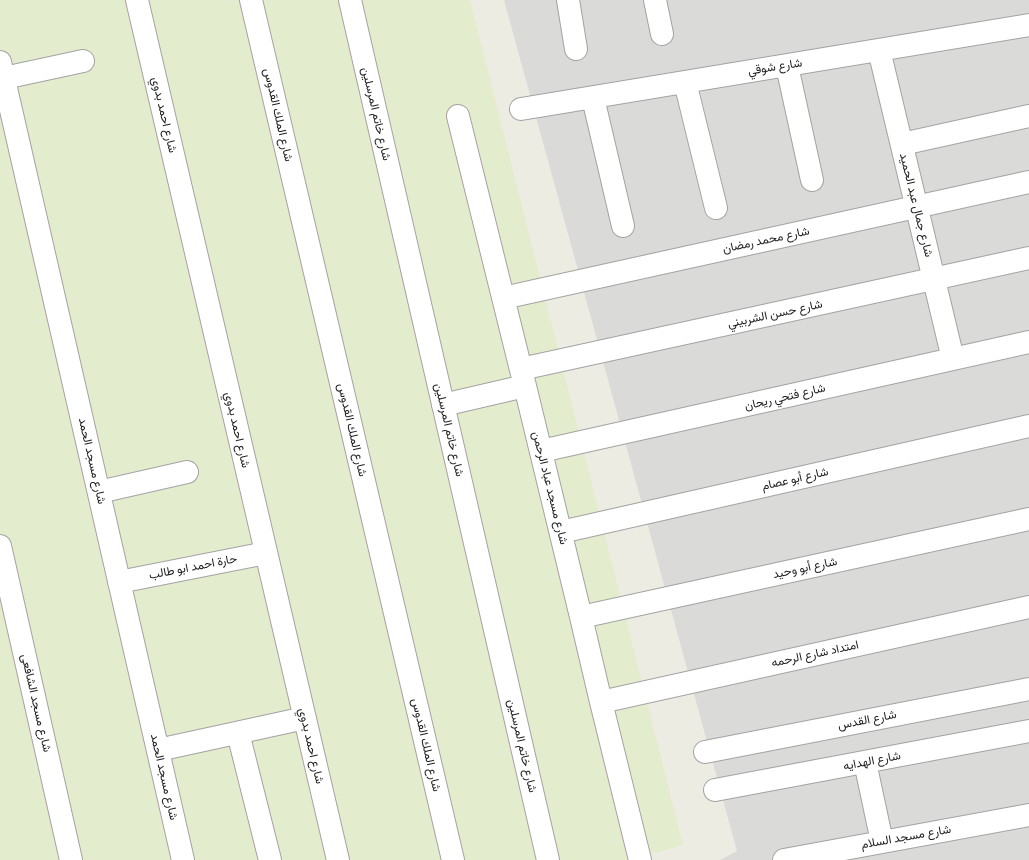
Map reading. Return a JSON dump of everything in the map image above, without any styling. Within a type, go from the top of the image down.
[{"type":"street","name":"شارع احمد بدوي","points":[[137,0],[338,860]]},
{"type":"street","name":"شارع الملك القدوس","points":[[251,0],[453,860]]},
{"type":"street","name":"شارع خاتم المرسلين","points":[[350,0],[548,860]]},
{"type":"street","points":[[568,0],[576,49]]},
{"type":"street","points":[[655,0],[662,34]]},
{"type":"street","name":"شارع شوقي","points":[[521,109],[1029,25]]},
{"type":"street","name":"شارع جمال عبد الحميد","points":[[878,50],[954,359]]},
{"type":"street","points":[[2,70],[83,61]]},
{"type":"street","points":[[787,66],[812,180]]},
{"type":"street","name":"شارع مسجد الحمد","points":[[2,70],[183,860]]},
{"type":"street","points":[[685,82],[716,208]]},
{"type":"street","points":[[593,98],[623,226]]},
{"type":"street","name":"شارع مسجد عباد الرحمن","points":[[458,116],[582,617],[601,702],[640,860]]},
{"type":"street","points":[[902,144],[1029,116]]},
{"type":"street","name":"شارع محمد رمضان","points":[[503,298],[1029,182]]},
{"type":"street","name":"شارع حسن الشربيني","points":[[443,405],[523,378],[934,279],[1029,258]]},
{"type":"street","name":"شارع فتحي ريحان","points":[[541,451],[1029,342]]},
{"type":"street","name":"شارع أبو عصام","points":[[561,532],[1029,426]]},
{"type":"street","points":[[99,492],[187,472]]},
{"type":"street","name":"شارع أبو وحيد","points":[[582,617],[1029,519]]},
{"type":"street","name":"شارع مسجد الشافعى","points":[[0,546],[71,860]]},
{"type":"street","name":"حارة احمد ابو طالب","points":[[120,582],[266,553]]},
{"type":"street","name":"امتداد شارع الرحمه","points":[[601,702],[1029,607]]},
{"type":"street","name":"شارع القدس","points":[[705,752],[1029,689]]},
{"type":"street","points":[[158,750],[305,718]]},
{"type":"street","name":"شارع الهدايه","points":[[715,790],[1029,731]]},
{"type":"street","points":[[238,733],[270,860]]},
{"type":"street","points":[[865,762],[882,842]]},
{"type":"street","name":"شارع مسجد السلام","points":[[784,860],[1029,815]]},
{"type":"shaded area","points":[[504,0],[1029,0],[1029,860],[720,860],[737,851]]},
{"type":"green space","points":[[0,0],[470,0],[683,845],[629,860],[0,860]]}]
